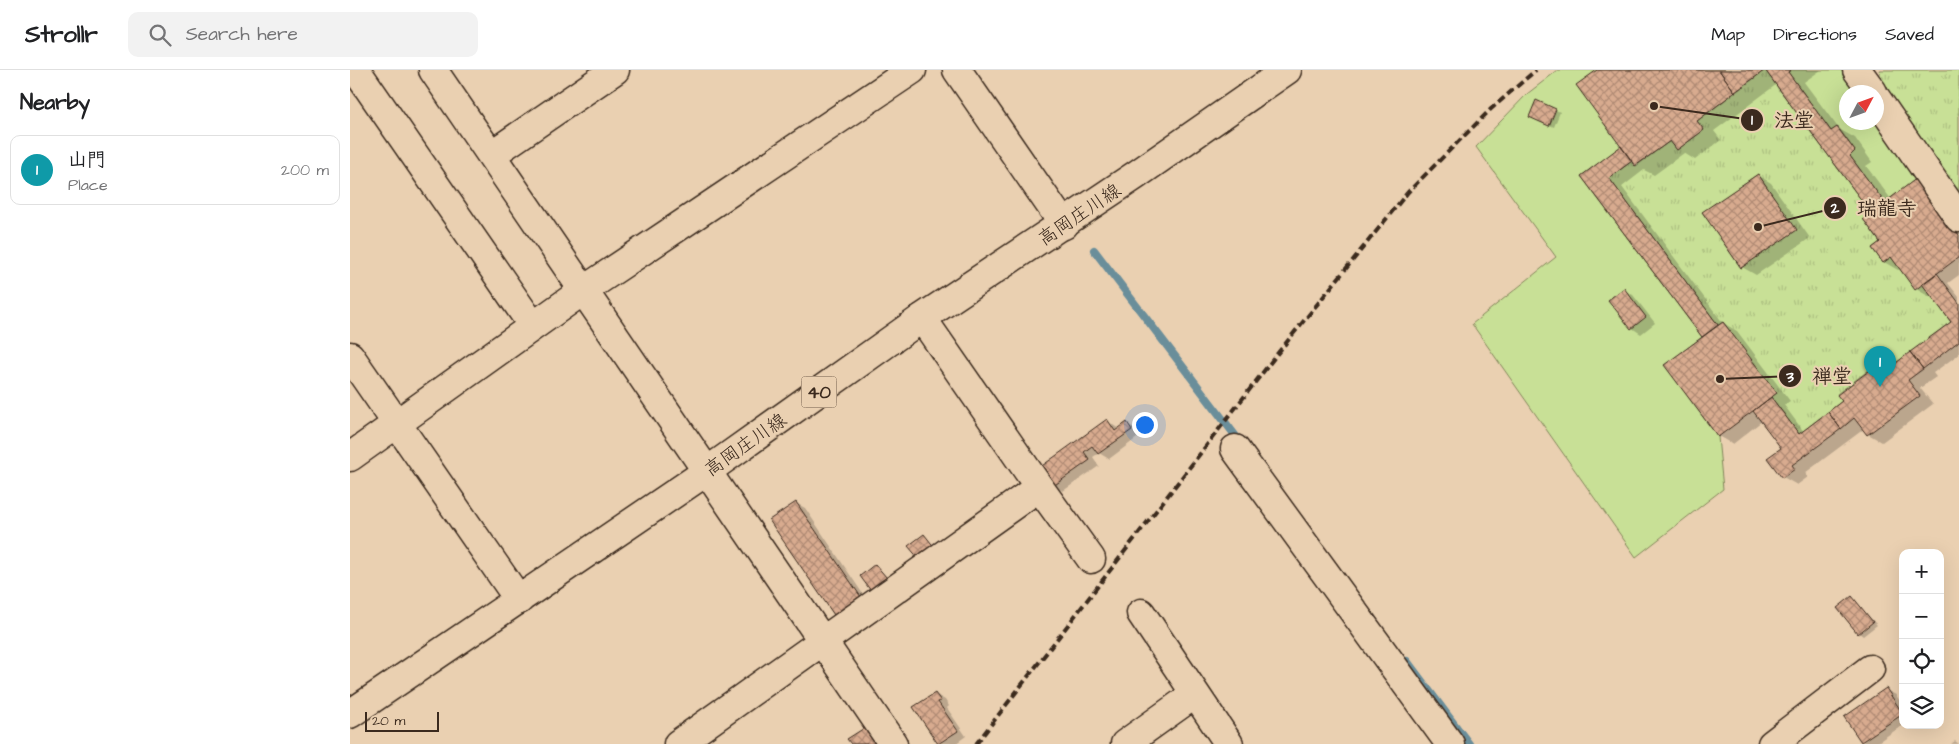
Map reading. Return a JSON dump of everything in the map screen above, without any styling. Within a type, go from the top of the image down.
[{"type":"street","points":[[356,70],[533,326]]},
{"type":"street","points":[[433,70],[893,744]]},
{"type":"street","points":[[491,155],[614,70]]},
{"type":"street","points":[[350,457],[584,290],[912,70]]},
{"type":"street","points":[[957,70],[1064,225]]},
{"type":"street","name":"高岡庄川線","points":[[350,714],[706,472],[922,318],[1064,225],[1287,70]]},
{"type":"street","points":[[1857,70],[1868,85]]},
{"type":"street","points":[[1884,110],[1959,218]]},
{"type":"street","points":[[922,318],[1091,559]]},
{"type":"street","points":[[350,356],[518,600]]},
{"type":"street","points":[[1235,448],[1450,744]]},
{"type":"street","points":[[678,744],[823,643],[1039,487]]},
{"type":"street","points":[[1141,613],[1229,744]]},
{"type":"street","points":[[1772,744],[1870,669]]},
{"type":"street","points":[[1125,744],[1195,694]]},
{"type":"green space","points":[[1558,70],[1731,70],[1581,176],[1702,337],[1665,365],[1718,437],[1723,489],[1636,557],[1472,324],[1556,257],[1476,147],[1527,94]]},
{"type":"green space","points":[[1765,70],[1871,213],[1863,219],[1880,242],[1872,248],[1883,263],[1891,257],[1915,289],[1922,284],[1951,322],[1896,363],[1889,355],[1837,394],[1842,401],[1799,434],[1771,397],[1776,393],[1723,322],[1718,325],[1609,178],[1632,161],[1636,166],[1670,141],[1677,150],[1704,130],[1697,121]],"holes":[[[1758,174],[1796,230],[1741,268],[1703,212]]]},
{"type":"green space","points":[[1791,70],[1847,70],[1857,85],[1839,85],[1839,128],[1838,127],[1831,131],[1788,72]]},
{"type":"green space","points":[[1879,70],[1959,70],[1959,203],[1886,93]]},
{"type":"green space","points":[[1840,130],[1882,130],[1917,178],[1885,203],[1850,156],[1855,151]]},
{"type":"building","points":[[1597,70],[1719,70],[1735,92],[1697,121],[1704,130],[1677,150],[1670,141],[1635,166],[1576,85]]},
{"type":"building","points":[[1719,70],[1765,70],[1735,92]]},
{"type":"building","points":[[1765,70],[1791,70],[1788,72],[1831,131],[1837,127],[1855,151],[1850,156],[1885,203],[1871,213]]},
{"type":"building","points":[[1536,100],[1556,109],[1549,126],[1529,117]]},
{"type":"building","points":[[1621,146],[1632,161],[1609,178],[1718,325],[1702,337],[1581,176]]},
{"type":"building","points":[[1758,174],[1797,230],[1741,268],[1702,212]]},
{"type":"building","points":[[1917,178],[1959,235],[1959,257],[1915,290],[1891,257],[1883,263],[1872,248],[1880,242],[1863,219]]},
{"type":"building","points":[[1937,273],[1959,303],[1959,341],[1923,369],[1910,352],[1951,322],[1922,284]]},
{"type":"building","points":[[1624,288],[1646,317],[1631,329],[1608,300]]},
{"type":"building","points":[[1723,322],[1777,393],[1718,437],[1664,365]]},
{"type":"building","points":[[1910,352],[1923,369],[1908,380],[1920,396],[1867,435],[1854,418],[1841,429],[1828,412],[1842,401],[1837,395],[1890,355],[1896,363]]},
{"type":"building","points":[[1771,397],[1799,434],[1828,412],[1841,429],[1792,465],[1795,469],[1782,478],[1767,458],[1781,448],[1753,411]]},
{"type":"building","points":[[1107,419],[1115,431],[1127,422],[1132,430],[1098,454],[1092,446],[1084,452],[1090,460],[1052,487],[1039,468]]},
{"type":"building","points":[[796,502],[861,597],[834,615],[769,520]]},
{"type":"building","points":[[924,534],[935,548],[920,560],[908,546]]},
{"type":"building","points":[[875,564],[887,578],[871,591],[860,576]]},
{"type":"building","points":[[1852,596],[1873,622],[1858,634],[1837,608]]},
{"type":"building","points":[[1886,688],[1899,708],[1899,717],[1861,742],[1844,717]]},
{"type":"building","points":[[935,693],[941,701],[938,702],[958,731],[938,744],[913,707]]},
{"type":"building","points":[[869,725],[881,744],[851,744],[847,739]]},
{"type":"waterway","points":[[1094,250],[1241,443]]},
{"type":"waterway","points":[[1407,661],[1469,744]]},
{"type":"railway","points":[[976,744],[1277,354],[1408,192],[1491,109],[1536,70]]},
{"type":"place","name":"法堂","points":[[1654,106]]},
{"type":"place","name":"瑞龍寺","points":[[1758,227]]},
{"type":"place","name":"禅堂","points":[[1720,379]]},
{"type":"place","name":"山門","points":[[1880,387]]}]
